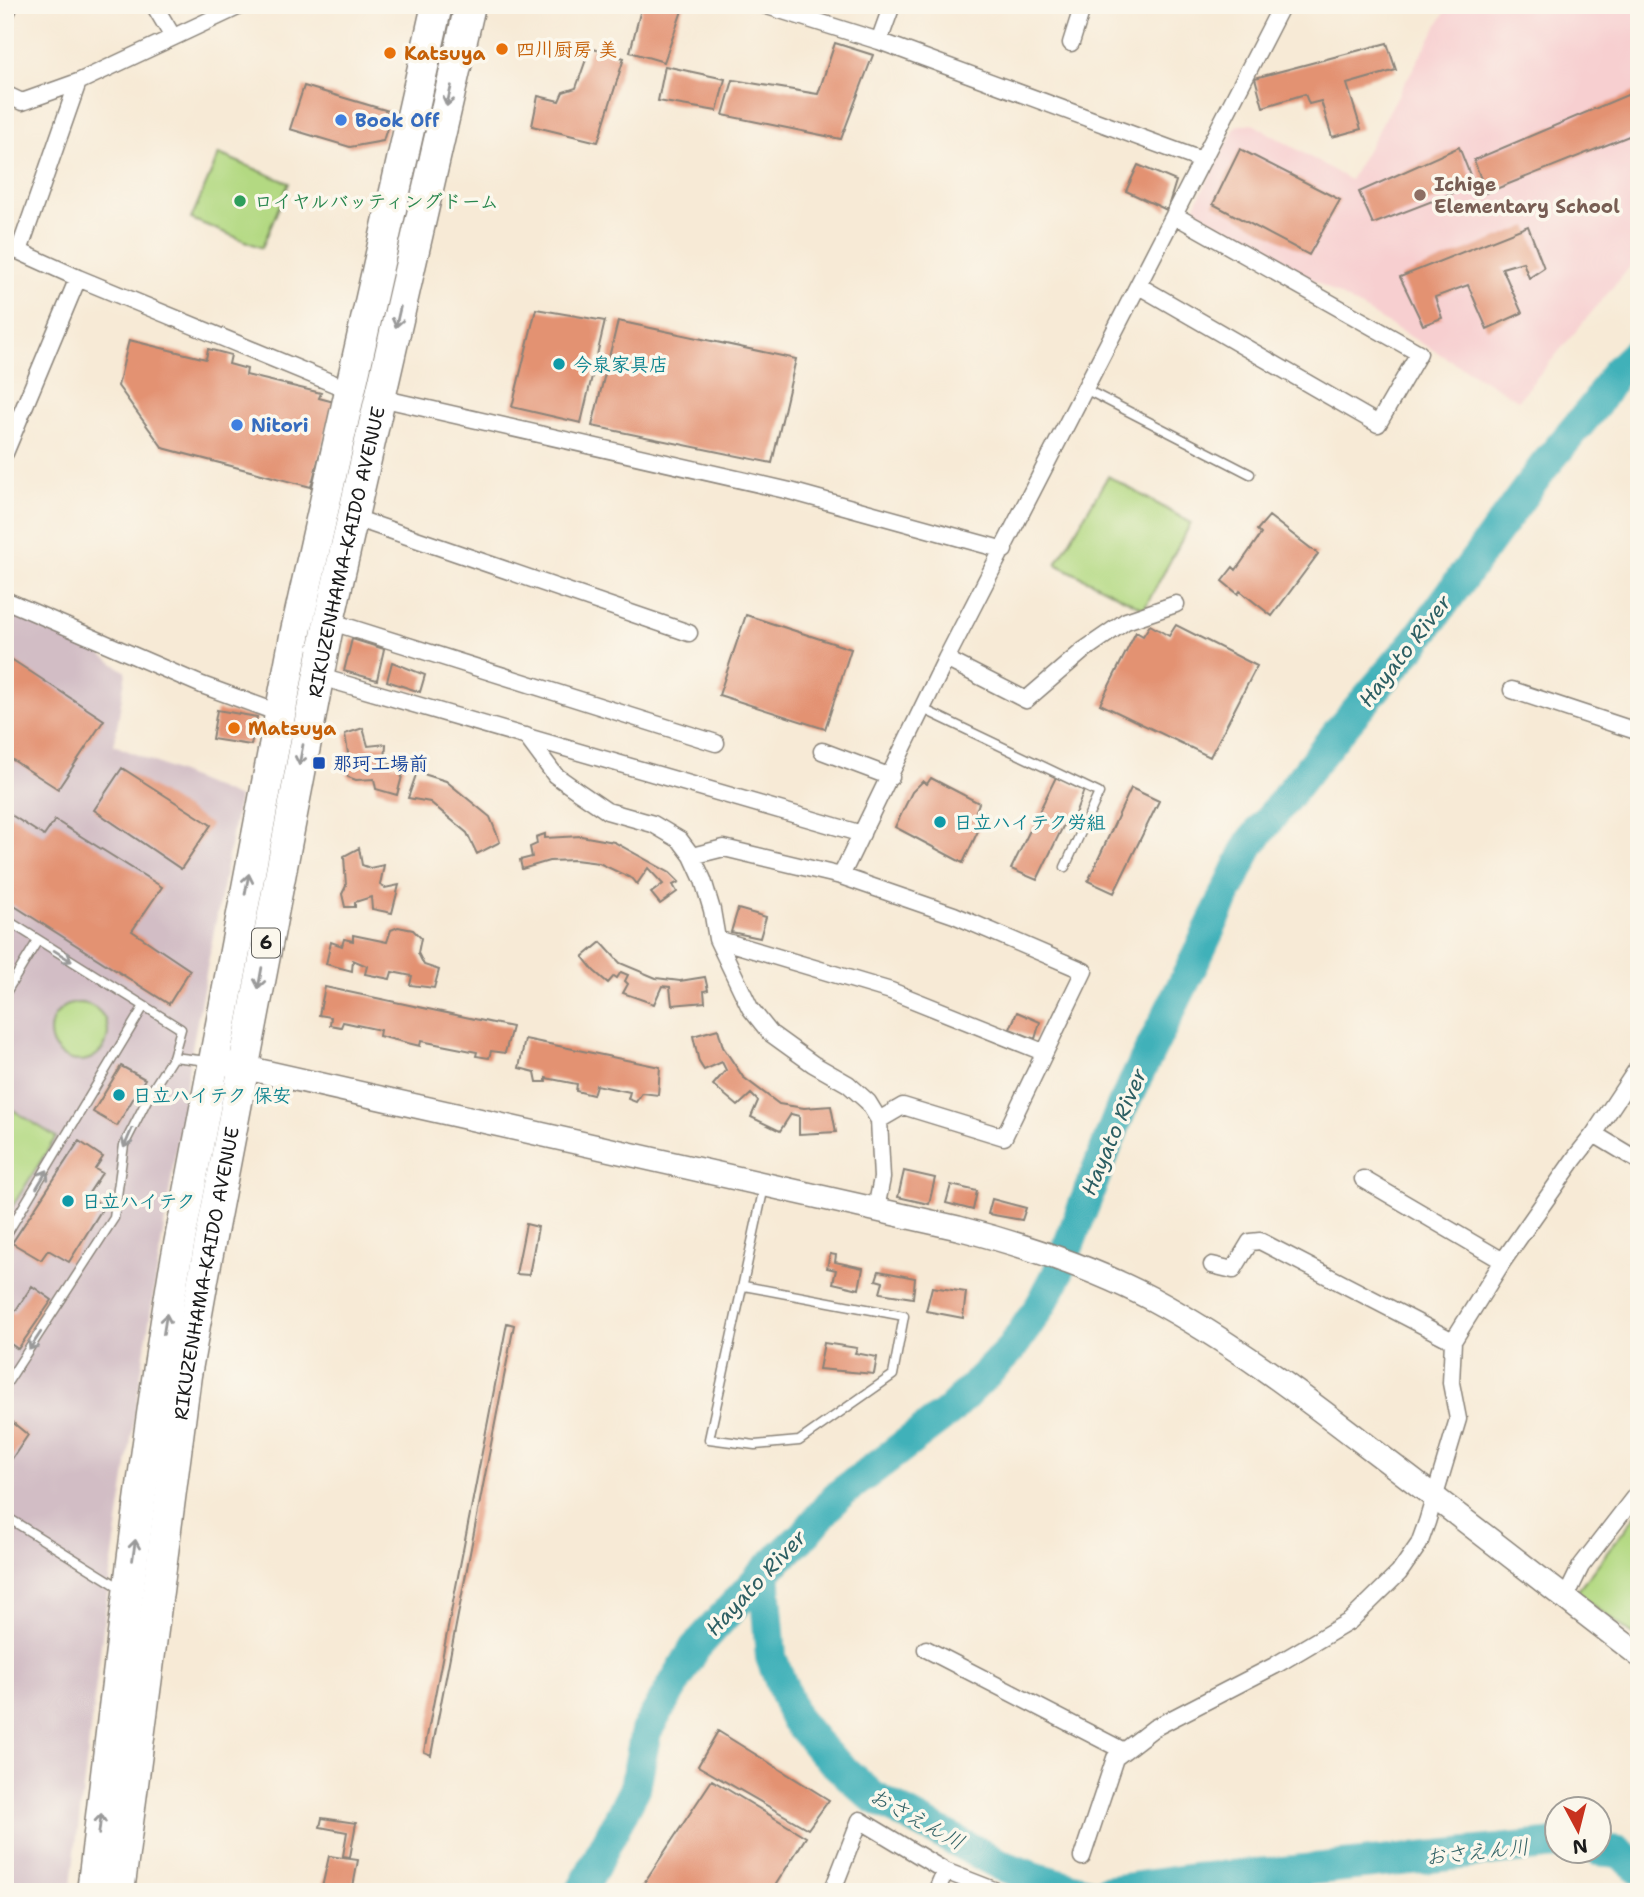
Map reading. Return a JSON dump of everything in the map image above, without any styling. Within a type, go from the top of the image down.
[{"type":"highway","name":"RIKUZENHAMA-KAIDO AVENUE","points":[[92,1892],[142,1596],[186,1375],[279,713],[437,5]]},
{"type":"highway","name":"RIKUZENHAMA-KAIDO AVENUE","points":[[229,1065],[470,5]]},
{"type":"highway","name":"RIKUZENHAMA-KAIDO AVENUE","points":[[119,1892],[142,1596]]},
{"type":"street","points":[[5,16],[10,5]]},
{"type":"street","points":[[154,5],[173,37]]},
{"type":"street","points":[[5,94],[22,102],[78,82],[242,5]]},
{"type":"street","points":[[764,5],[879,41],[1201,160]]},
{"type":"street","points":[[879,41],[892,5]]},
{"type":"street","points":[[1071,43],[1083,5]]},
{"type":"street","points":[[841,877],[946,659],[1282,5]]},
{"type":"street","points":[[78,82],[12,248],[349,391],[790,491],[1004,550]]},
{"type":"street","points":[[1139,286],[1378,424],[1419,353],[1174,215]]},
{"type":"street","points":[[5,453],[78,278]]},
{"type":"street","points":[[352,517],[689,633]]},
{"type":"street","points":[[5,600],[202,685],[279,713],[308,720]]},
{"type":"street","points":[[946,659],[1026,700],[1084,650],[1126,621],[1176,604]]},
{"type":"street","points":[[328,621],[716,743]]},
{"type":"street","points":[[317,677],[862,834]]},
{"type":"street","points":[[1512,690],[1639,732]]},
{"type":"street","points":[[526,736],[555,775],[607,811],[653,824],[680,840],[692,856],[703,880],[717,939],[750,1008],[769,1033],[813,1064],[849,1084],[867,1102],[879,1120],[882,1178],[876,1209]]},
{"type":"street","points":[[822,751],[891,778]]},
{"type":"street","points":[[692,856],[724,848],[841,877],[954,915],[1084,971],[1004,1137],[903,1106],[879,1120]]},
{"type":"street","points":[[717,939],[891,991],[1043,1052]]},
{"type":"street","points":[[229,1065],[876,1209],[1004,1240],[1101,1276],[1151,1299],[1224,1342],[1294,1390],[1639,1655]]},
{"type":"street","points":[[1082,1857],[1115,1758],[1154,1728],[1274,1666],[1350,1621],[1399,1573],[1419,1544],[1436,1498],[1458,1419],[1451,1383],[1453,1341],[1503,1261],[1639,1066]]},
{"type":"street","points":[[1594,1134],[1639,1161]]},
{"type":"street","points":[[1363,1179],[1503,1261]]},
{"type":"street","points":[[1212,1265],[1233,1270],[1250,1242],[1260,1241],[1453,1341]]},
{"type":"street","points":[[1565,1599],[1581,1566],[1639,1491]]},
{"type":"street","points":[[926,1649],[1124,1751]]},
{"type":"street","points":[[832,1892],[860,1820],[945,1871],[999,1892]]},
{"type":"street","points":[[936,1892],[945,1871]]},
{"type":"lane","points":[[1085,389],[1250,474]]},
{"type":"lane","points":[[923,709],[1099,793],[1065,867]]},
{"type":"lane","points":[[5,919],[181,1029],[173,1057],[150,1092],[124,1145],[114,1218],[5,1386]]},
{"type":"lane","points":[[5,994],[38,940]]},
{"type":"lane","points":[[5,1237],[144,1006]]},
{"type":"lane","points":[[173,1057],[229,1065]]},
{"type":"lane","points":[[744,1286],[904,1317],[893,1375],[799,1441],[755,1445],[709,1439],[765,1184]]},
{"type":"lane","points":[[5,1516],[142,1596]]},
{"type":"shaded area","name":"Ichige Elementary School","points":[[1449,5],[1639,5],[1639,256],[1518,400],[1193,209],[1236,126],[1251,123],[1350,180]]},
{"type":"shaded area","points":[[5,612],[42,624],[84,643],[126,672],[114,745],[239,798],[190,1059],[109,1581],[70,1892],[5,1892]]},
{"type":"green space","name":"ロイヤルバッティングドーム","points":[[219,154],[289,183],[262,248],[191,219]]},
{"type":"green space","points":[[1108,476],[1191,523],[1144,609],[1056,564]]},
{"type":"green space","points":[[79,1003],[90,1005],[103,1016],[108,1032],[106,1043],[95,1056],[79,1061],[68,1059],[55,1048],[50,1032],[52,1021],[63,1008]]},
{"type":"green space","points":[[5,1105],[56,1137],[5,1218]]},
{"type":"green space","points":[[1639,1511],[1639,1639],[1576,1593]]},
{"type":"building","points":[[642,5],[684,5],[664,62],[630,52]]},
{"type":"building","points":[[835,43],[873,55],[841,139],[723,115],[733,80],[818,94]]},
{"type":"building","points":[[1387,43],[1396,70],[1347,84],[1361,129],[1332,137],[1321,101],[1309,104],[1305,94],[1263,107],[1255,78]]},
{"type":"building","points":[[590,48],[624,58],[598,142],[532,126],[538,96],[559,101],[563,92],[576,88]]},
{"type":"building","points":[[665,66],[725,79],[717,111],[658,101]]},
{"type":"building","name":"Book Off","points":[[304,86],[392,112],[383,141],[350,147],[290,129]]},
{"type":"building","points":[[1639,90],[1639,132],[1486,193],[1474,160]]},
{"type":"building","points":[[1459,147],[1474,185],[1373,224],[1359,192]]},
{"type":"building","points":[[1240,149],[1340,200],[1309,255],[1213,204]]},
{"type":"building","points":[[1138,165],[1176,181],[1167,210],[1126,191]]},
{"type":"building","points":[[1528,226],[1544,268],[1529,278],[1523,262],[1502,268],[1522,313],[1487,329],[1468,285],[1435,297],[1442,318],[1423,325],[1400,277]]},
{"type":"building","name":"今泉家具店","points":[[536,309],[605,321],[581,423],[512,407]]},
{"type":"building","points":[[618,321],[796,359],[772,463],[592,426]]},
{"type":"building","name":"Nitori","points":[[129,340],[206,359],[208,349],[231,355],[229,364],[247,369],[246,375],[321,393],[319,398],[334,402],[311,487],[163,448],[118,386]]},
{"type":"building","points":[[1269,516],[1318,554],[1272,616],[1240,591],[1238,594],[1222,581],[1233,567],[1236,570],[1261,534],[1257,530]]},
{"type":"building","points":[[746,615],[851,649],[825,729],[719,695]]},
{"type":"building","points":[[1150,625],[1169,636],[1176,625],[1257,666],[1210,757],[1100,704],[1136,632],[1143,636]]},
{"type":"building","points":[[352,639],[384,649],[377,680],[344,671]]},
{"type":"building","points":[[5,655],[104,720],[58,789],[5,755]]},
{"type":"building","points":[[392,662],[425,675],[420,692],[387,681]]},
{"type":"building","name":"Matsuya","points":[[217,710],[257,717],[251,745],[212,739]]},
{"type":"building","points":[[363,728],[368,746],[386,744],[385,763],[395,765],[397,762],[405,765],[397,795],[376,789],[374,779],[356,780],[348,777],[345,769],[350,766],[345,734]]},
{"type":"building","points":[[122,768],[211,825],[181,869],[94,810]]},
{"type":"building","points":[[417,772],[446,781],[490,817],[500,842],[477,854],[467,833],[430,802],[408,798]]},
{"type":"building","points":[[1056,777],[1084,790],[1073,819],[1067,818],[1037,880],[1011,869]]},
{"type":"building","name":"日立ハイテク労組","points":[[931,778],[979,803],[976,811],[985,816],[963,863],[895,827],[912,792],[923,781],[927,784]]},
{"type":"building","points":[[1131,788],[1159,801],[1114,893],[1088,881]]},
{"type":"building","points":[[5,811],[44,836],[55,820],[162,887],[132,931],[190,970],[169,1004],[5,900]]},
{"type":"building","points":[[545,834],[545,838],[581,836],[614,842],[670,873],[679,882],[673,885],[677,892],[660,904],[651,893],[663,884],[648,868],[637,884],[633,879],[599,863],[549,861],[522,869],[520,860],[532,857],[530,847],[537,844],[536,837]]},
{"type":"building","points":[[359,848],[362,865],[370,868],[384,865],[380,885],[385,888],[399,885],[392,913],[372,909],[371,897],[355,902],[355,907],[345,907],[342,894],[346,886],[344,856]]},
{"type":"building","points":[[738,909],[766,917],[760,938],[731,932]]},
{"type":"building","points":[[398,927],[413,930],[421,938],[418,953],[424,965],[439,970],[434,988],[410,985],[412,976],[392,972],[390,979],[365,974],[367,966],[353,960],[352,971],[326,964],[331,942],[342,946],[344,939],[353,941],[353,935],[387,942],[391,930]]},
{"type":"building","points":[[601,942],[620,963],[656,978],[680,981],[705,977],[708,990],[704,991],[705,1002],[672,1005],[670,987],[662,986],[654,1004],[623,993],[628,984],[625,981],[628,975],[621,972],[608,983],[583,957]]},
{"type":"building","points":[[325,987],[512,1027],[505,1053],[491,1051],[489,1058],[476,1056],[477,1052],[421,1041],[420,1046],[379,1036],[380,1030],[343,1022],[341,1027],[330,1025],[331,1017],[319,1015]]},
{"type":"building","points":[[1017,1012],[1040,1022],[1035,1039],[1010,1029]]},
{"type":"building","points":[[718,1029],[723,1047],[743,1077],[779,1104],[804,1108],[831,1106],[836,1132],[799,1134],[799,1116],[791,1114],[780,1131],[751,1117],[758,1101],[751,1094],[738,1106],[713,1085],[726,1070],[722,1062],[704,1070],[699,1062],[693,1036]]},
{"type":"building","points":[[525,1039],[660,1067],[658,1095],[642,1093],[636,1102],[628,1099],[630,1092],[596,1085],[593,1095],[576,1091],[577,1084],[546,1078],[546,1082],[537,1082],[535,1072],[519,1068]]},
{"type":"building","name":"日立ハイテク 保安","points":[[121,1066],[145,1079],[117,1126],[93,1112]]},
{"type":"building","name":"日立ハイテク","points":[[79,1141],[103,1157],[95,1169],[102,1173],[87,1196],[104,1206],[69,1262],[48,1250],[41,1260],[12,1243]]},
{"type":"building","points":[[904,1171],[935,1178],[929,1204],[898,1197]]},
{"type":"building","points":[[951,1185],[977,1191],[973,1210],[946,1203]]},
{"type":"building","points":[[992,1199],[1026,1208],[1022,1220],[988,1214]]},
{"type":"building","points":[[526,1224],[538,1227],[529,1275],[516,1274]]},
{"type":"building","points":[[830,1254],[836,1255],[835,1262],[863,1268],[859,1289],[833,1283],[836,1270],[827,1268]]},
{"type":"building","points":[[879,1271],[915,1278],[913,1298],[880,1293],[883,1282],[876,1280]]},
{"type":"building","points":[[32,1286],[52,1300],[18,1349],[5,1340],[5,1308],[14,1313]]},
{"type":"building","points":[[932,1287],[966,1292],[963,1318],[926,1311]]},
{"type":"building","points":[[507,1323],[514,1325],[431,1755],[424,1752]]},
{"type":"building","points":[[824,1343],[857,1348],[855,1353],[877,1357],[874,1374],[819,1369]]},
{"type":"building","points":[[11,1421],[28,1435],[5,1469],[5,1430]]},
{"type":"building","points":[[718,1731],[829,1800],[808,1829],[698,1766]]},
{"type":"building","points":[[712,1780],[806,1837],[771,1892],[638,1892]]},
{"type":"building","points":[[322,1818],[356,1823],[350,1857],[343,1856],[347,1832],[320,1827]]},
{"type":"building","points":[[5,1855],[12,1859],[5,1869]]},
{"type":"building","points":[[329,1856],[358,1860],[352,1892],[321,1892]]},
{"type":"waterway","name":"Hayato River","points":[[581,1892],[635,1788],[646,1731],[695,1648],[764,1572],[807,1532],[836,1497],[948,1412],[1011,1349],[1041,1305],[1057,1275],[1121,1109],[1249,845],[1338,732],[1416,641],[1544,466],[1596,404],[1616,372],[1639,350]]},
{"type":"waterway","name":"おさえん川","points":[[764,1572],[771,1657],[794,1717],[822,1751],[873,1797],[1001,1865],[1032,1877],[1087,1892]]},
{"type":"waterway","name":"おさえん川","points":[[1104,1892],[1194,1879],[1542,1845]]},
{"type":"waterway","name":"おさえん川","points":[[1612,1851],[1619,1852],[1639,1868]]},
{"type":"place","name":"四川厨房 美","points":[[502,49]]},
{"type":"place","name":"Katsuya","points":[[390,53]]},
{"type":"place","name":"Book Off","points":[[341,120]]},
{"type":"place","name":"Ichige Elementary School","points":[[1420,195]]},
{"type":"place","name":"ロイヤルバッティングドーム","points":[[240,201]]},
{"type":"place","name":"今泉家具店","points":[[559,364]]},
{"type":"place","name":"Nitori","points":[[237,425]]},
{"type":"place","name":"Matsuya","points":[[234,728]]},
{"type":"place","name":"那珂工場前","points":[[319,763]]},
{"type":"place","name":"日立ハイテク労組","points":[[940,822]]},
{"type":"place","name":"日立ハイテク 保安","points":[[119,1095]]},
{"type":"place","name":"日立ハイテク","points":[[68,1201]]}]
